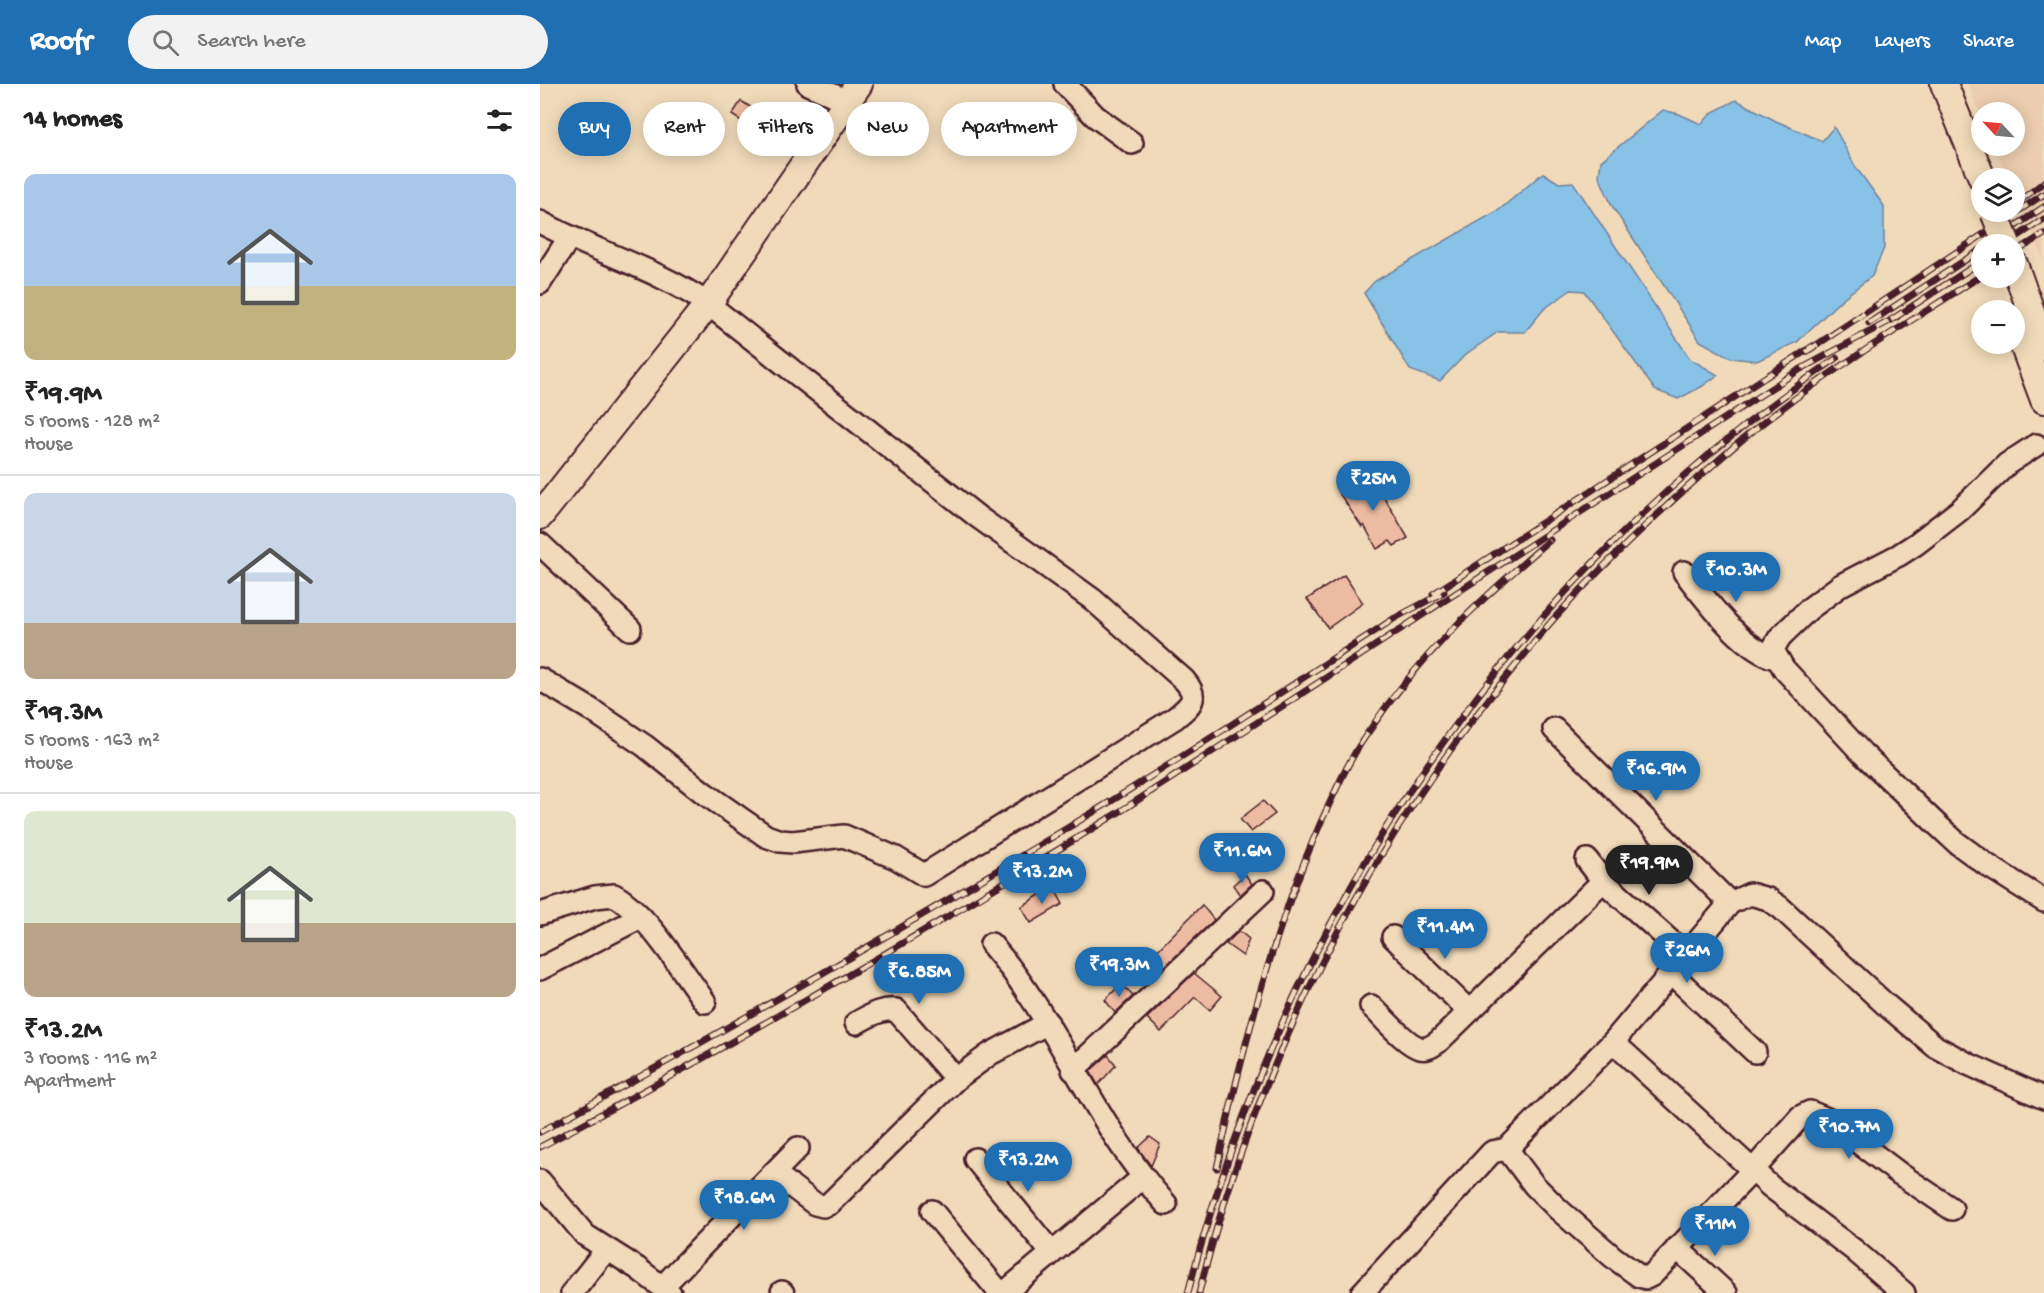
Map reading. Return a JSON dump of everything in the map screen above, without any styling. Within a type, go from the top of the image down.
[{"type":"main road","points":[[1944,84],[1978,168]]},
{"type":"main road","points":[[544,502],[708,304],[853,93]]},
{"type":"main road","points":[[2024,288],[2044,347]]},
{"type":"main road","points":[[2025,350],[2044,400]]},
{"type":"street","points":[[808,84],[853,93]]},
{"type":"street","points":[[1065,84],[1095,116],[1132,142]]},
{"type":"street","points":[[540,222],[569,238],[648,270],[688,290],[708,304],[978,517],[1092,599],[1184,680],[1193,693],[1188,707],[1174,718],[924,875],[896,858],[844,837],[793,842],[766,837],[704,793],[645,746],[540,679]]},
{"type":"street","points":[[540,283],[569,238]]},
{"type":"street","points":[[2036,445],[2007,464],[1960,510],[1916,544],[1841,585],[1809,609],[1780,637],[1774,647],[1776,658],[1862,753],[1957,843],[2044,901]]},
{"type":"street","points":[[540,544],[630,629]]},
{"type":"street","points":[[1684,572],[1749,645],[1766,656],[1776,658]]},
{"type":"street","points":[[1554,729],[1730,903]]},
{"type":"street","points":[[1587,860],[1603,881],[1686,956]]},
{"type":"street","points":[[1371,1006],[1409,1042],[1419,1048],[1429,1048],[1438,1042],[1603,881]]},
{"type":"street","points":[[1073,1070],[1263,891]]},
{"type":"street","points":[[1362,1293],[1492,1152],[1507,1149],[1613,1042],[1730,903],[1750,894],[1768,899],[1781,908],[1914,1030],[1936,1047],[2044,1098]]},
{"type":"street","points":[[540,914],[595,897],[614,895],[640,917],[705,1002]]},
{"type":"street","points":[[540,969],[640,917]]},
{"type":"street","points":[[1393,937],[1469,1011]]},
{"type":"street","points":[[991,944],[1006,961],[1048,1023],[1073,1070],[1142,1178],[1166,1204]]},
{"type":"street","points":[[1671,973],[1755,1052]]},
{"type":"street","points":[[856,1023],[875,1013],[896,1010],[956,1079]]},
{"type":"street","points":[[774,1173],[815,1204],[823,1206],[830,1204],[956,1079],[990,1054],[1048,1023]]},
{"type":"street","points":[[1613,1042],[1753,1170],[1904,1293]]},
{"type":"street","points":[[1507,1149],[1545,1196],[1612,1257],[1639,1276],[1646,1278],[1652,1275],[1753,1170],[1800,1117],[1810,1112],[1818,1113],[1952,1209]]},
{"type":"street","points":[[540,1181],[585,1235],[637,1268],[666,1290],[798,1148]]},
{"type":"street","points":[[975,1159],[1051,1252]]},
{"type":"street","points":[[932,1211],[1002,1293],[1142,1178]]},
{"type":"street","points":[[1677,1248],[1726,1293]]},
{"type":"street","points":[[572,1293],[606,1250]]},
{"type":"shaded area","points":[[1968,84],[2044,84],[2044,261],[2025,216],[2025,168],[2004,168],[1998,156],[2025,156],[2025,102],[1975,102]]},
{"type":"water","points":[[1736,100],[1822,141],[1834,127],[1855,166],[1884,206],[1884,248],[1872,276],[1842,299],[1797,342],[1757,361],[1731,358],[1700,341],[1612,206],[1599,176],[1601,161],[1663,110],[1701,124],[1713,112]]},
{"type":"water","points":[[1543,173],[1559,183],[1573,182],[1690,359],[1718,375],[1678,399],[1655,390],[1584,291],[1571,290],[1544,309],[1525,332],[1498,332],[1466,354],[1440,381],[1410,370],[1364,293],[1375,281],[1499,210]]},
{"type":"building","points":[[737,107],[737,118],[732,115]]},
{"type":"building","points":[[1370,473],[1408,538],[1394,546],[1390,541],[1377,549],[1364,525],[1362,527],[1337,490],[1346,483],[1349,486]]},
{"type":"building","points":[[1344,575],[1363,603],[1328,628],[1307,599]]},
{"type":"building","points":[[1263,801],[1275,814],[1251,832],[1240,819]]},
{"type":"building","points":[[1245,874],[1252,884],[1240,895],[1233,885]]},
{"type":"building","points":[[1053,886],[1063,904],[1031,923],[1021,907]]},
{"type":"building","points":[[1202,905],[1214,920],[1158,973],[1147,961]]},
{"type":"building","points":[[1239,931],[1249,939],[1243,956],[1226,944]]},
{"type":"building","points":[[1194,973],[1222,996],[1210,1010],[1195,997],[1161,1032],[1147,1018]]},
{"type":"building","points":[[1121,984],[1133,996],[1115,1013],[1105,1000]]},
{"type":"building","points":[[1108,1055],[1116,1065],[1098,1085],[1090,1071]]},
{"type":"building","points":[[1150,1137],[1160,1144],[1151,1166],[1138,1148]]},
{"type":"railway","points":[[2025,197],[2044,182]]},
{"type":"railway","points":[[1806,352],[2044,194]]},
{"type":"railway","points":[[2003,234],[2044,207]]},
{"type":"railway","points":[[2021,234],[2044,219]]},
{"type":"railway","points":[[2025,246],[2044,234]]},
{"type":"railway","points":[[1869,323],[1971,256]]},
{"type":"railway","points":[[1891,320],[1971,268]]},
{"type":"railway","points":[[1199,1293],[1223,1208],[1251,1124],[1285,1041],[1323,961],[1365,883],[1411,807],[1462,735],[1545,629],[1583,587],[1691,484],[1765,421],[1795,399],[1856,356],[1971,282]]},
{"type":"railway","points":[[540,1147],[762,1025],[908,940],[1124,809],[1799,370],[1897,317]]},
{"type":"railway","points":[[1433,594],[1813,346]]},
{"type":"railway","points":[[1188,1293],[1231,1153],[1285,1017],[1350,888],[1427,766],[1514,651],[1611,544],[1719,446],[1837,358]]},
{"type":"railway","points":[[1217,1168],[1248,1036],[1273,949],[1303,864],[1348,766],[1360,744],[1387,706],[1429,655],[1475,607],[1550,540]]},
{"type":"railway","points":[[540,1132],[757,1011],[971,886],[1149,778],[1395,618],[1444,592]]}]
